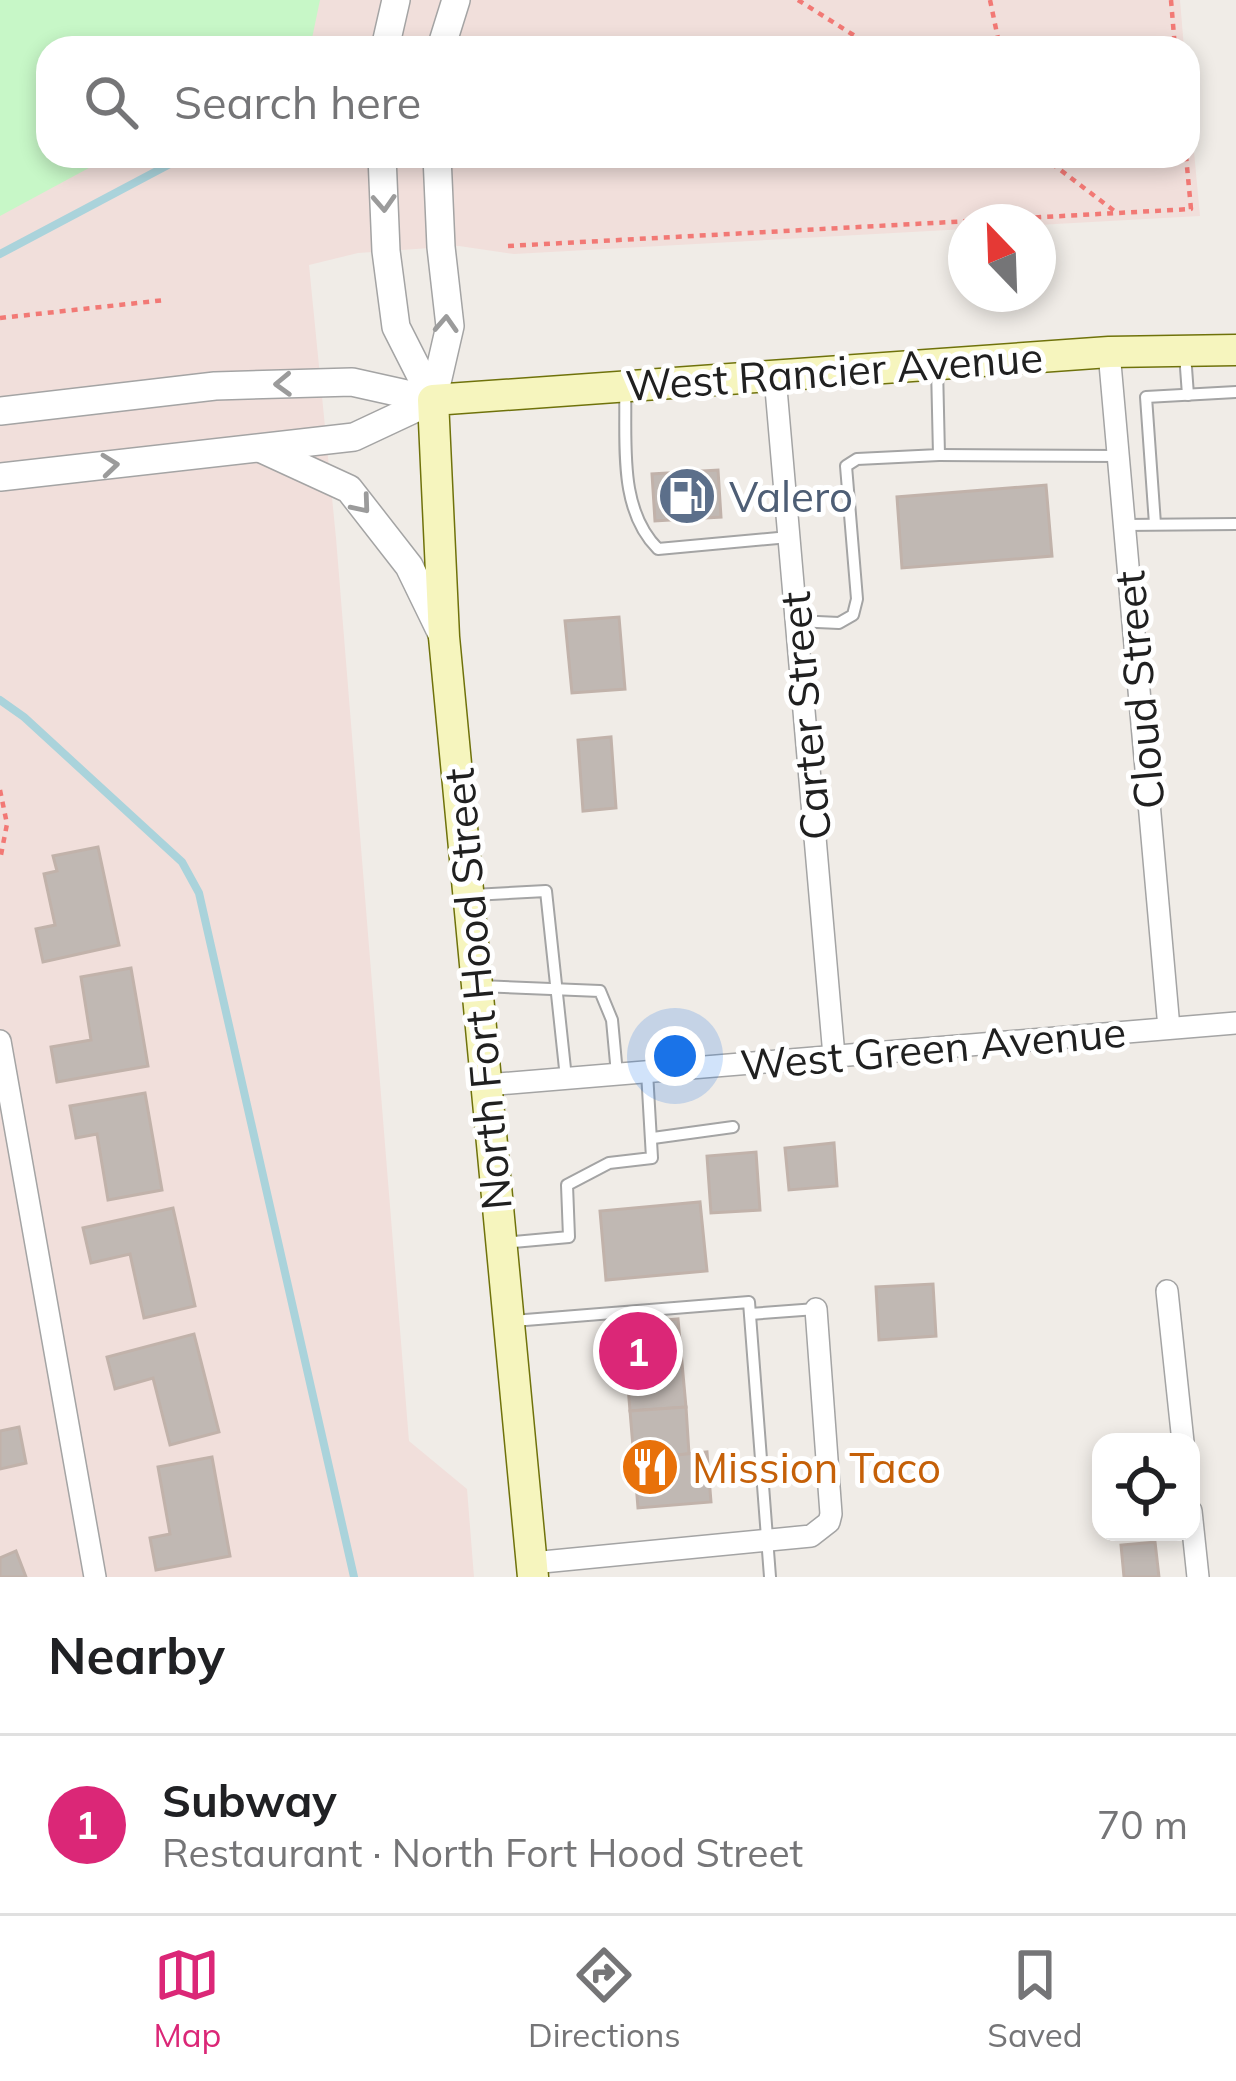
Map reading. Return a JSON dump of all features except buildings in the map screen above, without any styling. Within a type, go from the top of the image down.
[{"type":"main road","name":"West Rancier Avenue","points":[[433,400],[1109,352],[1236,350]]},
{"type":"main road","name":"North Fort Hood Street","points":[[433,400],[444,637],[532,1570]]},
{"type":"street","points":[[388,36],[396,0]]},
{"type":"street","points":[[445,36],[456,0]]},
{"type":"street","name":"North Fort Hood Street","points":[[383,168],[396,327],[433,400]]},
{"type":"street","name":"North Fort Hood Street","points":[[433,400],[450,326],[437,168]]},
{"type":"street","name":"Cloud Street","points":[[1109,352],[1169,1028]]},
{"type":"street","name":"Carter Street","points":[[775,376],[834,1056]]},
{"type":"street","points":[[0,411],[215,386],[352,382],[433,400]]},
{"type":"street","points":[[0,477],[354,437],[433,400]]},
{"type":"street","points":[[262,448],[349,489],[409,566],[444,637]]},
{"type":"street","name":"West Green Avenue","points":[[486,1085],[1236,1023]]},
{"type":"street","points":[[0,1041],[95,1577]]},
{"type":"street","points":[[1167,1291],[1183,1433]]},
{"type":"street","points":[[532,1570],[811,1536],[829,1522],[816,1310]]},
{"type":"street","points":[[1194,1541],[1198,1577]]},
{"type":"lane","points":[[1185,350],[1188,395]]},
{"type":"lane","points":[[937,364],[939,455]]},
{"type":"lane","points":[[625,387],[629,500],[641,532],[658,549],[789,537]]},
{"type":"lane","points":[[1155,524],[1146,398],[1236,392]]},
{"type":"lane","points":[[796,621],[839,623],[853,615],[857,598],[846,466],[856,459],[1118,456]]},
{"type":"lane","points":[[1124,525],[1236,524]]},
{"type":"lane","points":[[468,896],[546,892],[566,1078]]},
{"type":"lane","points":[[477,986],[600,991],[613,1020],[617,1074]]},
{"type":"lane","points":[[502,1243],[569,1237],[567,1186],[610,1163],[652,1158],[647,1072]]},
{"type":"lane","points":[[653,1138],[733,1126]]},
{"type":"lane","points":[[509,1321],[749,1302],[770,1577]]},
{"type":"lane","points":[[750,1314],[816,1310]]},
{"type":"path","points":[[798,0],[855,36]]},
{"type":"path","points":[[990,0],[998,36]]},
{"type":"path","points":[[1171,0],[1174,36]]},
{"type":"path","points":[[1058,168],[1117,213]]},
{"type":"path","points":[[508,246],[1191,209],[1187,168]]},
{"type":"path","points":[[0,318],[165,301]]},
{"type":"path","points":[[0,790],[7,824],[0,860]]},
{"type":"shaded area","points":[[0,0],[1180,0],[1183,36],[36,36],[36,168],[1196,168],[1200,216],[1056,224],[1056,204],[948,204],[948,230],[514,254],[459,246],[358,253],[309,265],[336,538],[409,1441],[467,1489],[474,1577],[0,1577]]},
{"type":"green space","points":[[0,0],[320,0],[312,36],[36,36],[36,168],[89,168],[0,216]]},
{"type":"waterway","points":[[0,254],[162,168]]},
{"type":"waterway","points":[[0,700],[182,862],[199,893],[354,1577]]},
{"type":"place","name":"Valero","points":[[687,496]]},
{"type":"place","name":"Subway","points":[[638,1351]]},
{"type":"place","name":"Mission Taco","points":[[650,1467]]}]
